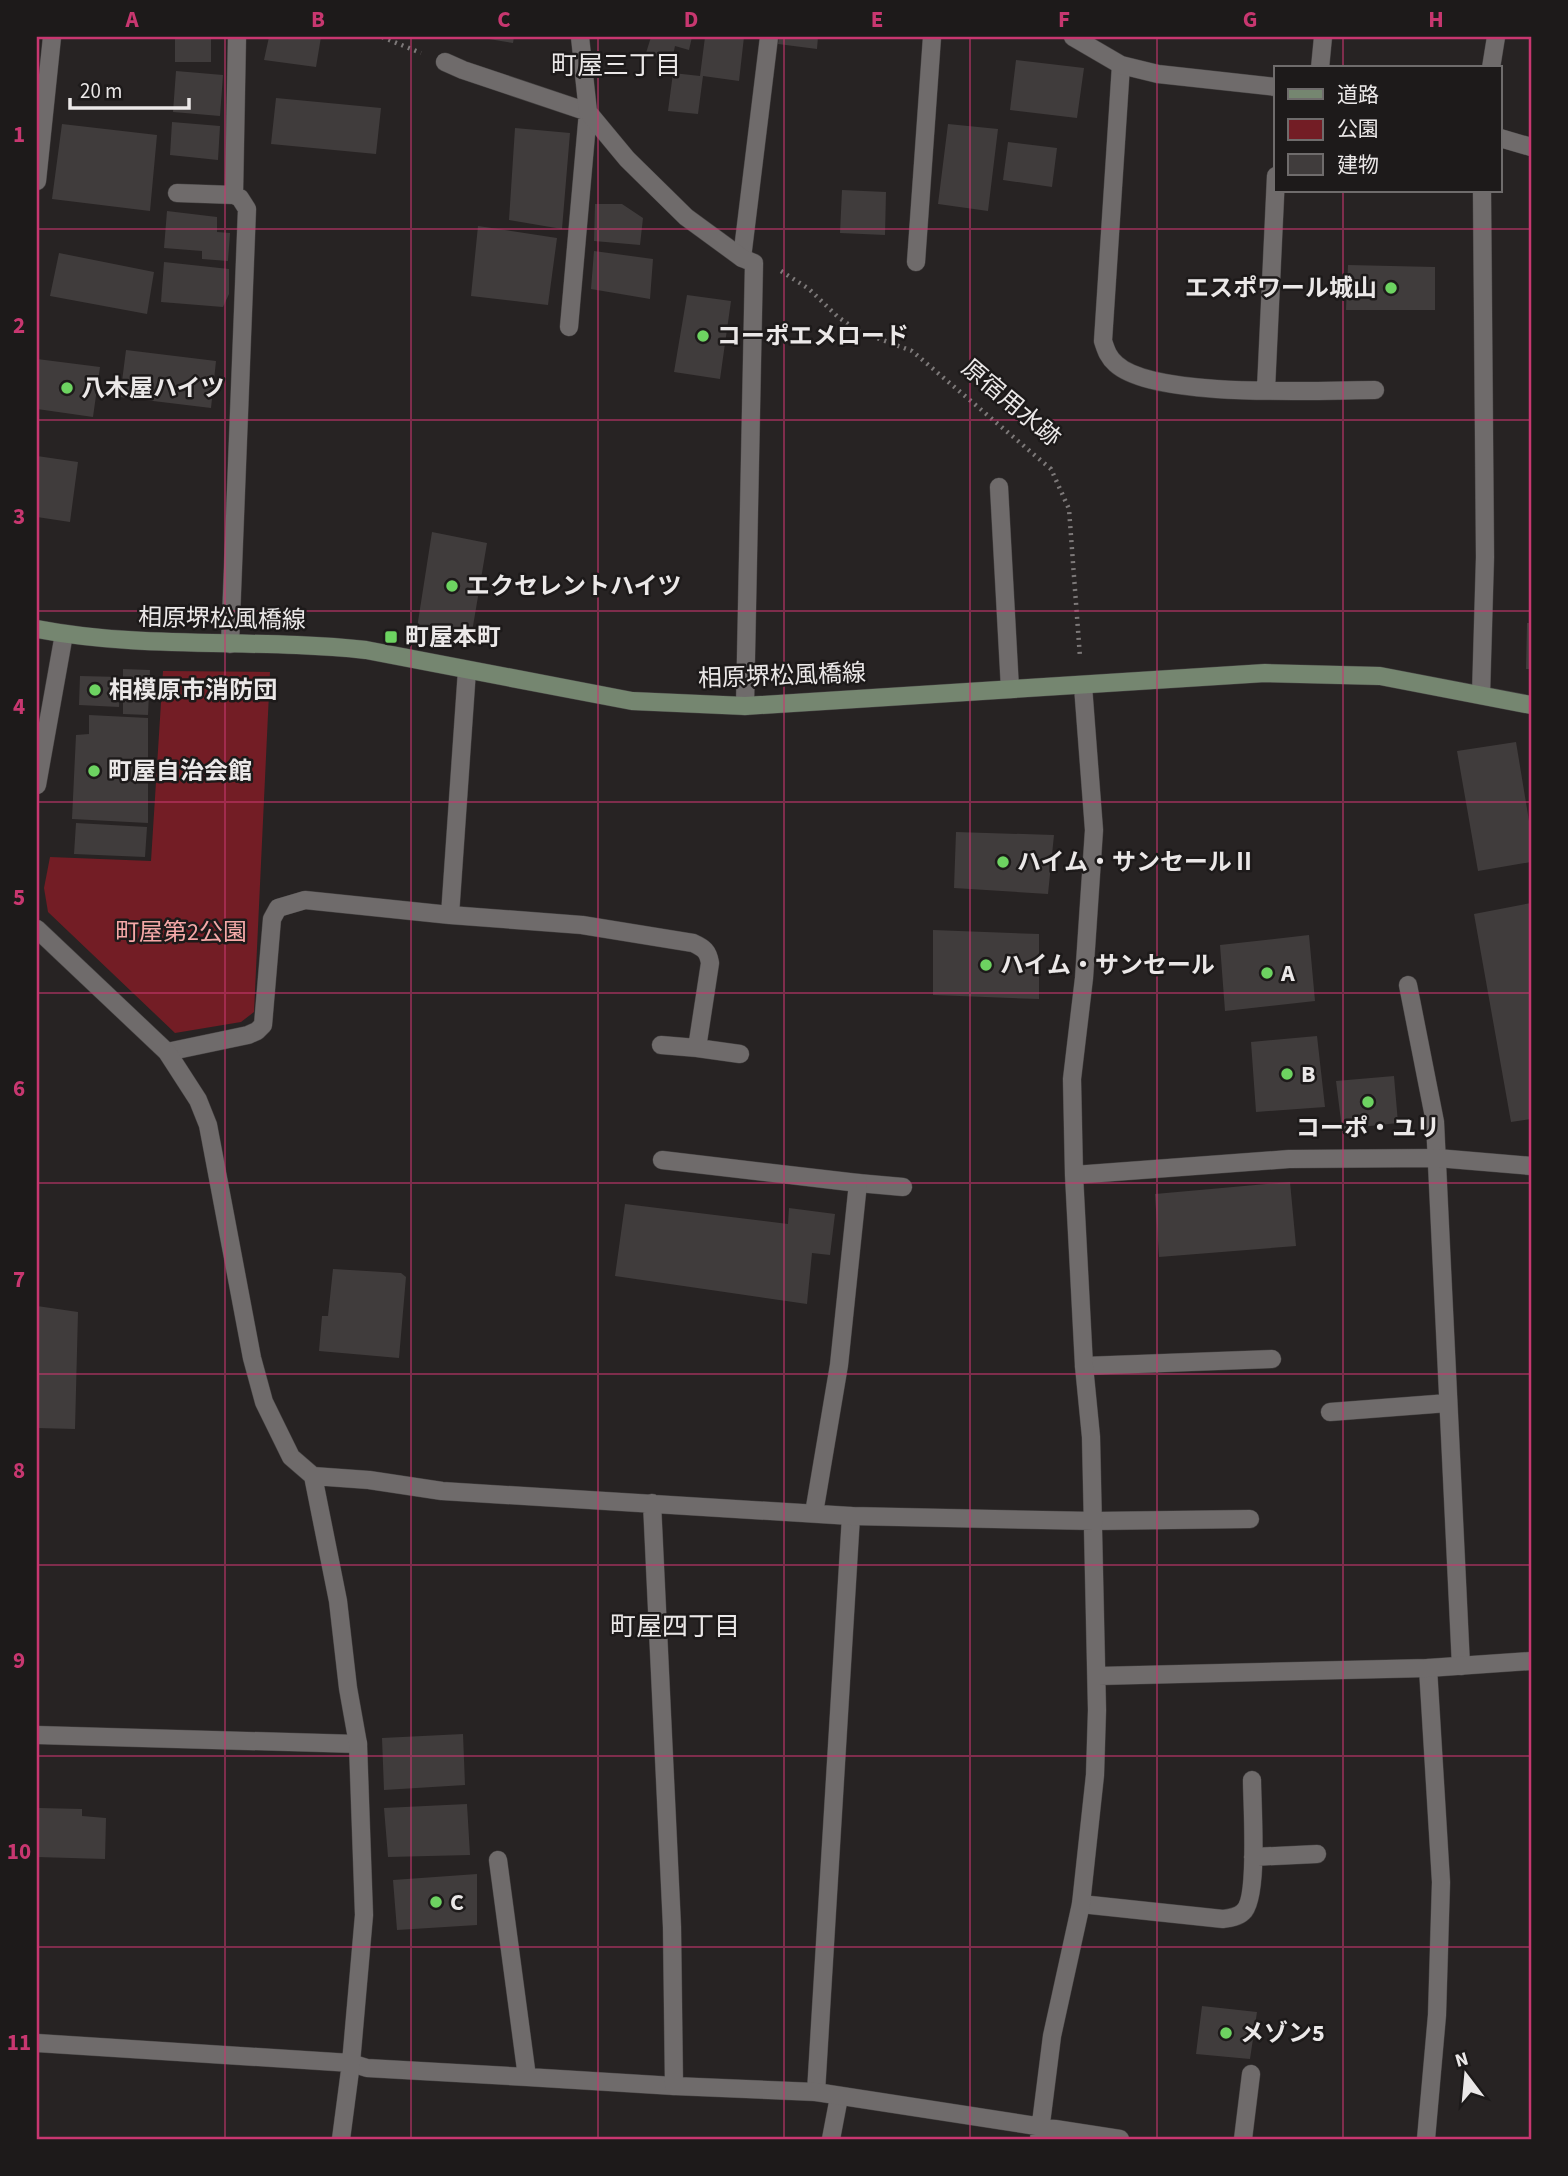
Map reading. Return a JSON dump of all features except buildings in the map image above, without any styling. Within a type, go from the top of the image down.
[{"type":"street","points":[[37,181],[51,37]]},
{"type":"street","points":[[234,195],[237,37]]},
{"type":"street","points":[[569,327],[588,112],[580,37]]},
{"type":"street","points":[[745,706],[748,260],[769,37]]},
{"type":"street","points":[[916,262],[932,37]]},
{"type":"street","points":[[1073,37],[1121,65],[1158,74],[1274,87]]},
{"type":"street","points":[[1320,66],[1323,37]]},
{"type":"street","points":[[1491,66],[1496,37]]},
{"type":"street","points":[[445,62],[588,112],[627,159],[685,217],[748,260]]},
{"type":"street","points":[[1121,65],[1103,341],[1107,355],[1117,366],[1134,374],[1192,388],[1375,390]]},
{"type":"street","points":[[1502,139],[1531,147]]},
{"type":"street","points":[[1266,390],[1275,192]]},
{"type":"street","points":[[1481,695],[1485,557],[1482,192]]},
{"type":"street","points":[[177,193],[234,195],[240,198],[247,209],[230,644]]},
{"type":"street","points":[[999,487],[1010,689]]},
{"type":"street","name":"相原堺松風橋線","points":[[37,629],[108,640],[353,649],[632,701],[745,706],[1239,674],[1320,673],[1380,676],[1531,705]]},
{"type":"street","points":[[37,785],[64,634]]},
{"type":"street","points":[[450,915],[467,670]]},
{"type":"street","points":[[1040,2133],[1052,2036],[1081,1904],[1095,1775],[1098,1675],[1091,1437],[1084,1366],[1072,1079],[1084,978],[1094,830],[1083,686]]},
{"type":"street","points":[[167,1052],[248,1035],[263,1025],[272,919],[278,908],[304,900],[582,925],[693,943],[703,947],[710,963],[697,1048]]},
{"type":"street","points":[[37,929],[167,1052],[198,1100],[208,1125],[252,1358],[264,1402],[291,1457],[313,1476],[369,1480],[442,1491],[851,1516],[1094,1521],[1250,1519]]},
{"type":"street","points":[[1408,985],[1435,1122],[1461,1666]]},
{"type":"street","points":[[661,1045],[740,1054]]},
{"type":"street","points":[[1074,1175],[1289,1159],[1437,1158],[1531,1166]]},
{"type":"street","points":[[662,1160],[903,1187]]},
{"type":"street","points":[[814,1513],[839,1365],[858,1183]]},
{"type":"street","points":[[1084,1366],[1272,1359]]},
{"type":"street","points":[[1330,1412],[1448,1403]]},
{"type":"street","points":[[313,1476],[338,1601],[348,1688],[358,1744],[364,1915],[345,2138]]},
{"type":"street","points":[[652,1503],[672,1927],[674,2086]]},
{"type":"street","points":[[816,2092],[851,1516]]},
{"type":"street","points":[[1098,1675],[1429,1668],[1531,1661]]},
{"type":"street","points":[[1426,2139],[1437,2015],[1441,1882],[1429,1668]]},
{"type":"street","points":[[37,1735],[358,1744]]},
{"type":"street","points":[[1081,1904],[1223,1919],[1235,1917],[1245,1911],[1251,1900],[1252,1780]]},
{"type":"street","points":[[1253,1857],[1317,1854]]},
{"type":"street","points":[[498,1860],[527,2077]]},
{"type":"street","points":[[37,2043],[351,2063],[367,2068],[816,2092],[1040,2133],[1120,2139]]},
{"type":"street","points":[[1243,2139],[1251,2074]]},
{"type":"street","points":[[831,2139],[839,2097]]},
{"type":"path","points":[[382,37],[445,62]]},
{"type":"path","name":"原宿用水跡","points":[[748,260],[772,266],[793,277],[858,331],[912,351],[1051,470],[1069,509],[1083,686]]},
{"type":"green space","name":"町屋第2公園","points":[[163,671],[270,672],[254,1012],[241,1022],[175,1033],[48,912],[44,888],[50,857],[151,861]]},
{"type":"place","name":"エスポワール城山","points":[[1391,288]]},
{"type":"place","name":"コーポエメロード","points":[[703,336]]},
{"type":"place","name":"八木屋ハイツ","points":[[67,388]]},
{"type":"place","name":"エクセレントハイツ","points":[[452,586]]},
{"type":"place","name":"町屋本町","points":[[391,637]]},
{"type":"place","name":"相模原市消防団","points":[[95,690]]},
{"type":"place","name":"町屋自治会館","points":[[94,771]]},
{"type":"place","name":"ハイム・サンセールⅡ","points":[[1003,862]]},
{"type":"place","name":"ハイム・サンセール","points":[[986,965]]},
{"type":"place","name":"A","points":[[1267,973]]},
{"type":"place","name":"B","points":[[1287,1074]]},
{"type":"place","name":"コーポ・ユリ","points":[[1368,1102]]},
{"type":"place","name":"C","points":[[436,1902]]},
{"type":"place","name":"メゾン5","points":[[1226,2033]]},
{"type":"district","name":"町屋三丁目","points":[[616,65]]},
{"type":"district","name":"町屋四丁目","points":[[675,1626]]}]
